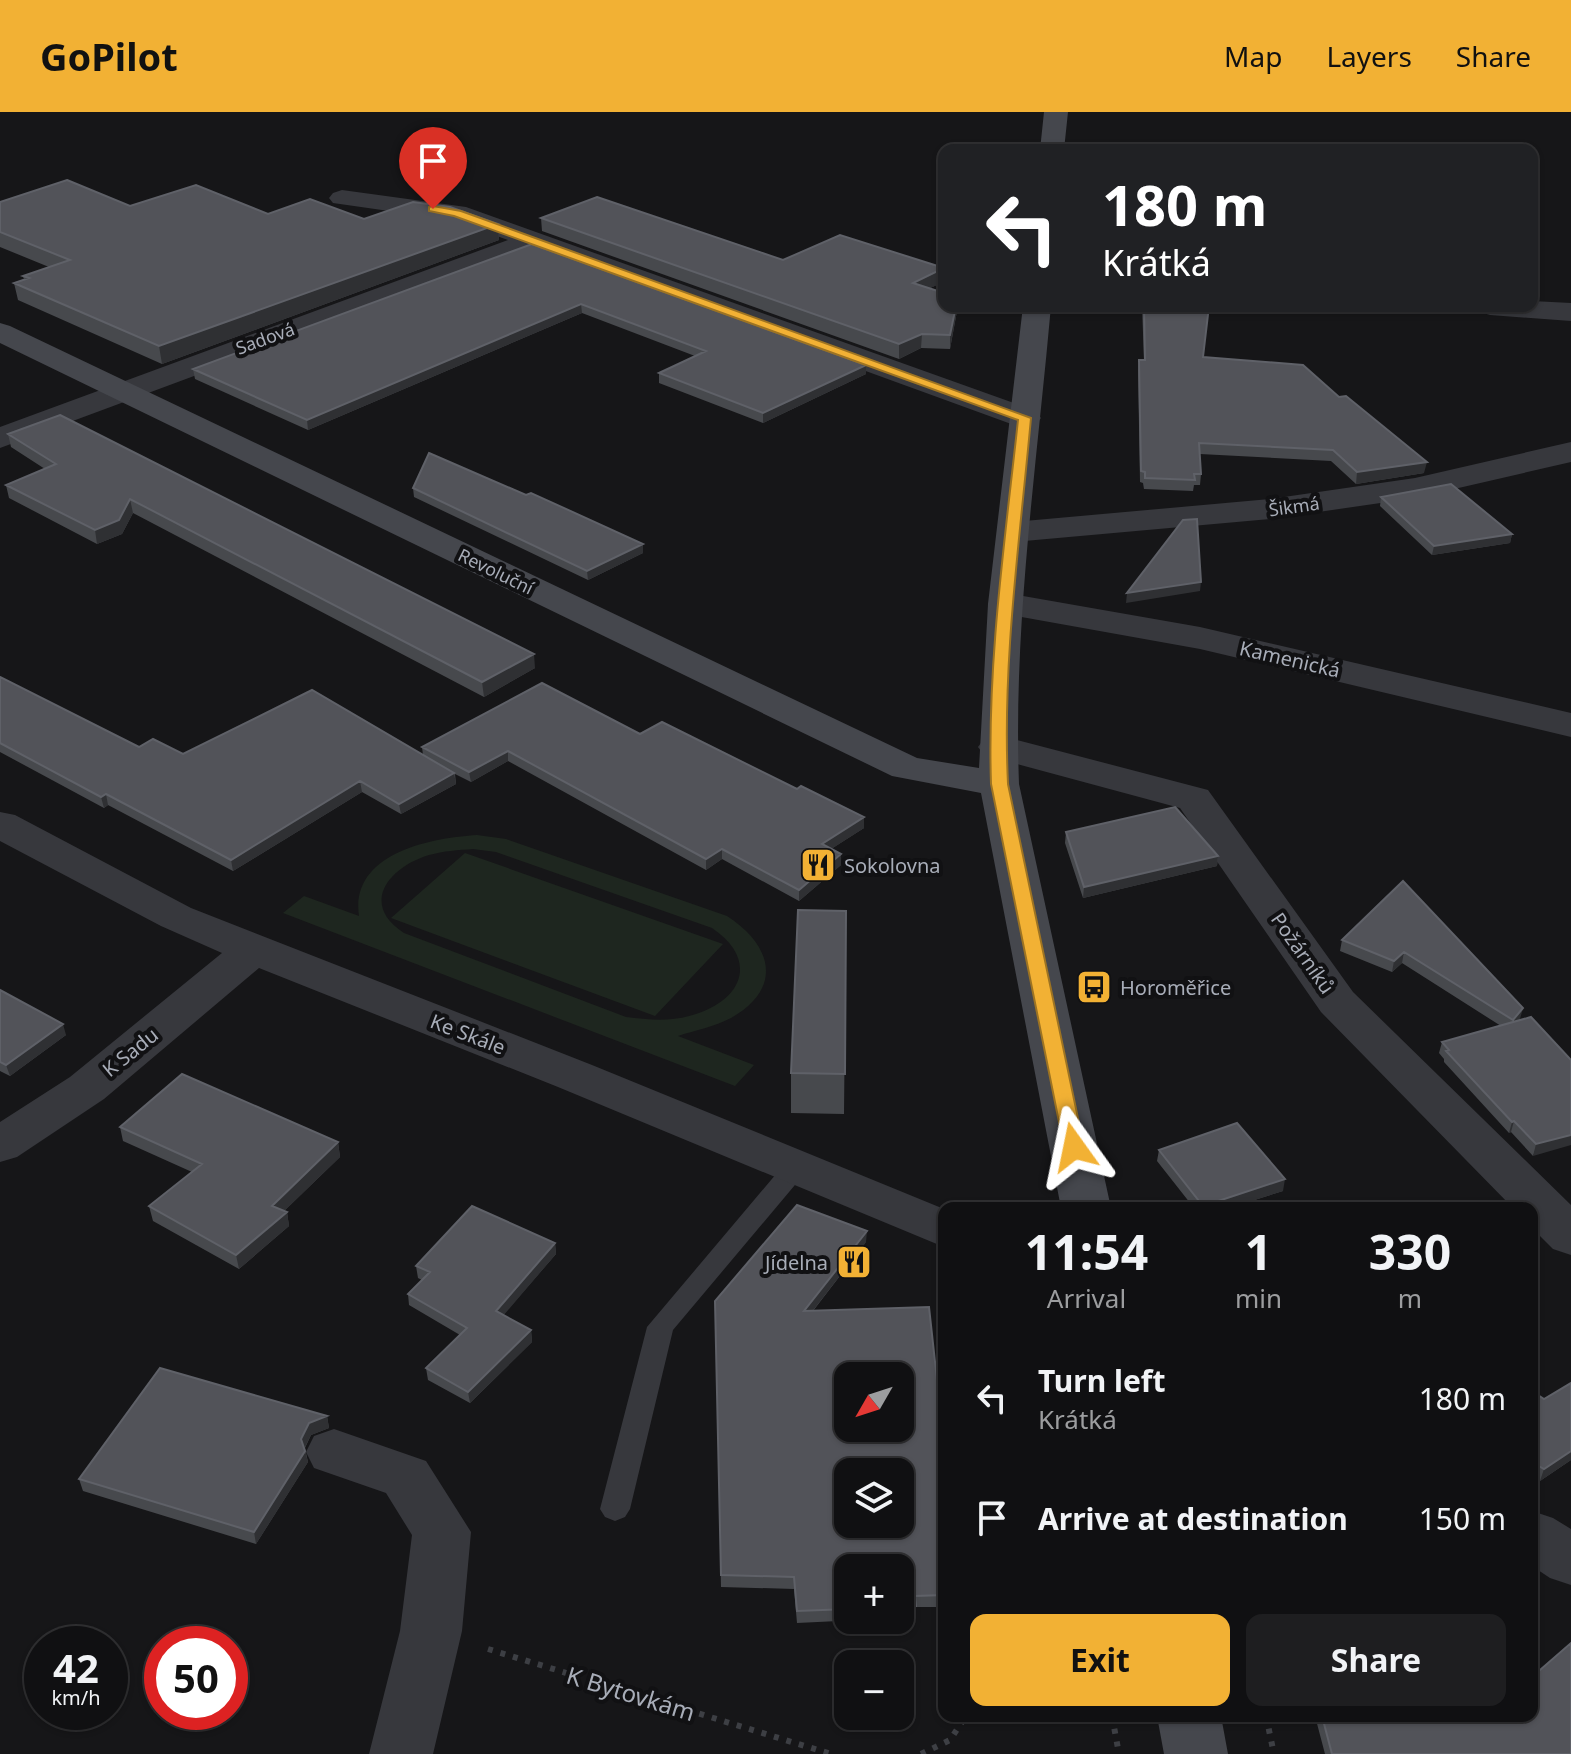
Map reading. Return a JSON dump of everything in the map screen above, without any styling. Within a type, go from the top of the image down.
[{"type":"main road","points":[[1053,144],[1056,112]]},
{"type":"main road","points":[[1036,312],[1006,604],[999,766],[1085,1202]]},
{"type":"main road","name":"Revoluční","points":[[0,332],[906,768],[999,766]]},
{"type":"main road","points":[[1190,1722],[1196,1754]]},
{"type":"street","points":[[342,198],[457,213],[1025,418]]},
{"type":"street","name":"Sadová","points":[[0,438],[531,241]]},
{"type":"street","points":[[1538,310],[1571,312]]},
{"type":"street","name":"Šikmá","points":[[1014,532],[1270,509],[1415,488],[1571,452]]},
{"type":"street","name":"Kamenická","points":[[1006,604],[1200,638],[1571,725]]},
{"type":"street","name":"Požárníků","points":[[999,766],[1194,799],[1337,1002],[1537,1202]]},
{"type":"street","name":"Ke Skále","points":[[0,824],[176,917],[575,1076],[938,1226]]},
{"type":"street","name":"K Sadu","points":[[0,1145],[87,1088],[253,950]]},
{"type":"street","name":"Požárníků","points":[[1538,1203],[1571,1236]]},
{"type":"street","points":[[334,1452],[406,1477],[442,1532],[431,1631],[401,1754]]},
{"type":"street","points":[[1538,1539],[1571,1560]]},
{"type":"lane","points":[[615,1509],[660,1327],[796,1167]]},
{"type":"path","name":"K Bytovkám","points":[[431,1631],[831,1754]]},
{"type":"path","points":[[921,1754],[950,1740],[962,1722]]},
{"type":"path","points":[[1113,1722],[1119,1754]]},
{"type":"path","points":[[1267,1722],[1274,1754]]},
{"type":"shaded area","points":[[477,835],[506,839],[727,916],[742,927],[762,953],[766,967],[765,980],[759,993],[731,1018],[678,1036],[754,1065],[735,1086],[283,913],[304,896],[359,916],[360,895],[367,878],[380,864],[416,846]],"holes":[[[456,850],[496,852],[712,928],[726,940],[740,964],[734,988],[713,1007],[687,1017],[661,1020],[626,1017],[404,933],[383,910],[382,899],[392,877],[415,861]]]},
{"type":"shaded area","points":[[465,853],[723,944],[655,1016],[391,918]]},
{"type":"building","points":[[67,180],[130,206],[196,185],[268,214],[310,199],[364,219],[413,202],[450,207],[498,224],[159,346],[14,283],[29,278],[23,276],[70,260],[0,232],[0,202]]},
{"type":"building","points":[[597,197],[783,260],[840,235],[938,266],[938,271],[913,283],[938,291],[938,312],[955,312],[950,335],[922,334],[899,344],[541,218]]},
{"type":"building","points":[[532,244],[866,365],[763,413],[659,373],[706,351],[581,304],[307,420],[193,369]]},
{"type":"building","points":[[1144,312],[1208,312],[1203,357],[1303,365],[1339,397],[1346,396],[1427,462],[1357,472],[1333,450],[1199,443],[1201,474],[1194,474],[1195,480],[1145,478],[1145,472],[1141,471],[1139,360],[1145,360]]},
{"type":"building","points":[[60,415],[534,654],[482,682],[130,499],[119,520],[95,530],[6,485],[56,464],[8,434]]},
{"type":"building","points":[[429,453],[526,495],[531,493],[643,544],[587,571],[413,488]]},
{"type":"building","points":[[1451,484],[1512,534],[1434,546],[1381,497]]},
{"type":"building","points":[[1197,519],[1201,582],[1127,593],[1183,520]]},
{"type":"building","points":[[0,677],[139,747],[153,739],[183,754],[312,690],[454,773],[399,804],[360,781],[231,860],[106,794],[101,797],[0,743]]},
{"type":"building","points":[[542,683],[640,734],[662,722],[797,789],[801,786],[864,817],[822,844],[841,854],[799,890],[722,849],[706,859],[508,751],[469,772],[422,747]]},
{"type":"building","points":[[1175,807],[1218,856],[1084,887],[1066,832]]},
{"type":"building","points":[[1403,881],[1523,1008],[1513,1020],[1404,952],[1394,961],[1342,940]]},
{"type":"building","points":[[798,910],[846,911],[845,1074],[791,1073]]},
{"type":"building","points":[[0,990],[63,1024],[6,1065],[0,1062]]},
{"type":"building","points":[[1531,1017],[1571,1060],[1571,1135],[1536,1144],[1446,1051],[1449,1050],[1442,1042]]},
{"type":"building","points":[[182,1074],[338,1142],[272,1206],[287,1212],[236,1255],[149,1206],[202,1164],[120,1127]]},
{"type":"building","points":[[1237,1123],[1285,1179],[1215,1202],[1200,1202],[1159,1150]]},
{"type":"building","points":[[797,1205],[867,1231],[804,1311],[929,1307],[938,1389],[938,1595],[915,1596],[914,1606],[914,1554],[834,1554],[834,1610],[797,1611],[794,1577],[721,1575],[715,1301]]},
{"type":"building","points":[[472,1206],[555,1243],[496,1311],[531,1330],[468,1392],[426,1368],[467,1328],[408,1294],[430,1272],[416,1266]]},
{"type":"building","points":[[160,1368],[327,1416],[309,1423],[301,1439],[305,1451],[254,1532],[79,1479]]},
{"type":"building","points":[[1571,1383],[1571,1451],[1544,1469],[1538,1466],[1538,1395],[1544,1399]]},
{"type":"building","points":[[1571,1643],[1571,1754],[1332,1754],[1324,1722],[1538,1722],[1538,1672]]},
{"type":"place","name":"Sokolovna","points":[[818,865]]},
{"type":"place","name":"Horoměřice","points":[[1094,987]]},
{"type":"place","name":"Jídelna","points":[[854,1262]]},
{"type":"route","points":[[433,209],[457,213],[1025,418],[1006,604],[998,747],[999,784],[1074,1147]]}]
